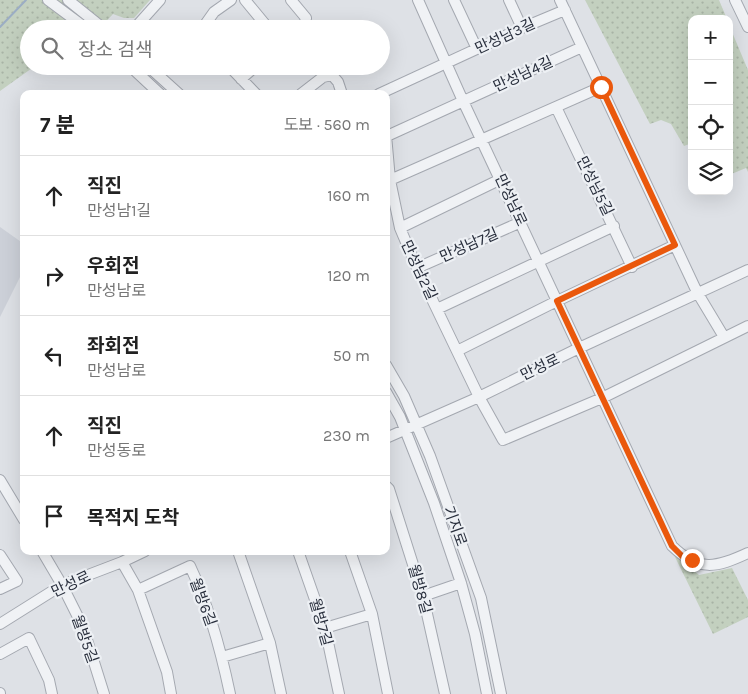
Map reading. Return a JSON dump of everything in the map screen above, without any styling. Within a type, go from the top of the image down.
[{"type":"street","points":[[48,0],[75,20]]},
{"type":"street","points":[[68,0],[93,20]]},
{"type":"street","points":[[142,20],[160,0]]},
{"type":"street","points":[[208,20],[214,12],[231,0]]},
{"type":"street","points":[[245,0],[261,20]]},
{"type":"street","points":[[291,0],[306,18],[306,20]]},
{"type":"street","name":"만성남로","points":[[418,0],[672,546],[684,558],[703,566],[728,562],[748,553]]},
{"type":"street","points":[[454,0],[477,49]]},
{"type":"street","points":[[509,0],[522,28]]},
{"type":"street","points":[[735,0],[748,27]]},
{"type":"street","points":[[562,5],[697,292],[724,337]]},
{"type":"street","name":"만성남3길","points":[[446,63],[522,28],[562,5]]},
{"type":"street","name":"만성남4길","points":[[464,101],[582,47]]},
{"type":"street","points":[[388,90],[446,63]]},
{"type":"street","points":[[140,75],[156,90]]},
{"type":"street","points":[[158,75],[175,90]]},
{"type":"street","points":[[237,75],[252,90]]},
{"type":"street","points":[[240,79],[245,75]]},
{"type":"street","points":[[306,90],[323,77],[332,76],[338,82],[341,90]]},
{"type":"street","points":[[390,180],[601,87]]},
{"type":"street","points":[[390,133],[464,101]]},
{"type":"street","name":"만성남5길","points":[[556,107],[632,267]]},
{"type":"street","points":[[400,228],[501,179]]},
{"type":"street","name":"만성남2길","points":[[390,180],[400,228],[417,268],[479,397],[503,440],[602,398]]},
{"type":"street","name":"만성남7길","points":[[417,268],[521,222]]},
{"type":"street","points":[[437,309],[614,226]]},
{"type":"street","points":[[457,351],[675,245]]},
{"type":"street","name":"만성로","points":[[390,436],[479,397],[697,292],[748,270]]},
{"type":"street","points":[[602,398],[748,326]]},
{"type":"street","name":"기지로","points":[[390,372],[404,396],[430,456],[481,598],[500,694]]},
{"type":"street","name":"기지로","points":[[390,399],[400,417],[434,503],[462,583],[487,694]]},
{"type":"street","points":[[0,480],[20,513]]},
{"type":"street","name":"월방8길","points":[[390,492],[423,596],[445,694]]},
{"type":"street","points":[[0,555],[17,581],[0,589]]},
{"type":"street","name":"월방5길","points":[[44,555],[62,585],[83,628],[104,694]]},
{"type":"street","name":"만성로","points":[[0,624],[62,585],[137,555]]},
{"type":"street","points":[[239,555],[270,643],[282,694]]},
{"type":"street","name":"월방7길","points":[[299,555],[325,628],[338,694]]},
{"type":"street","points":[[351,555],[372,614],[388,694]]},
{"type":"street","points":[[122,562],[138,590],[167,672],[171,694]]},
{"type":"street","name":"월방6길","points":[[138,590],[190,566],[197,580],[222,657],[230,694]]},
{"type":"street","points":[[423,596],[462,583]]},
{"type":"street","points":[[325,628],[372,614]]},
{"type":"street","points":[[0,654],[29,638],[50,680],[52,694]]},
{"type":"street","points":[[222,657],[270,643]]},
{"type":"shaded area","points":[[0,227],[20,241],[20,277],[0,317]]},
{"type":"green space","points":[[0,0],[150,0],[134,18],[124,18],[113,14],[107,20],[20,20],[20,75],[22,75],[0,91]]},
{"type":"green space","points":[[585,0],[719,0],[725,15],[688,15],[688,144],[684,146],[671,124],[661,120],[650,124]]},
{"type":"green space","points":[[733,34],[748,70],[748,172],[746,168],[733,173]]},
{"type":"green space","points":[[673,553],[699,575],[732,568],[748,600],[748,617],[713,634]]},
{"type":"waterway","points":[[0,27],[26,0]]},
{"type":"route","points":[[601,87],[675,245],[557,301],[672,546],[684,558],[692,560]]}]
